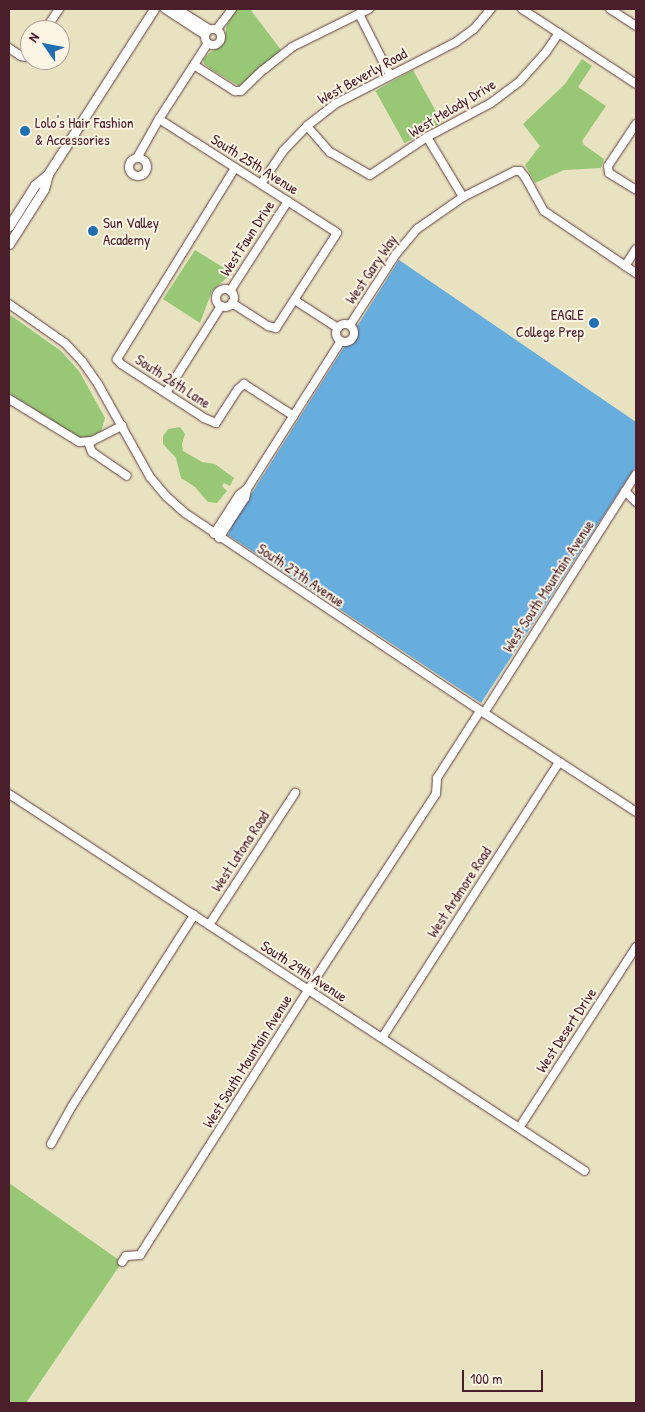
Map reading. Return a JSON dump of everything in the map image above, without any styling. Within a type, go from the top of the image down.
[{"type":"main road","points":[[9,226],[35,185],[48,174],[154,9]]},
{"type":"main road","points":[[9,244],[44,190],[48,174]]},
{"type":"street","points":[[52,20],[59,9]]},
{"type":"street","points":[[165,9],[210,34]]},
{"type":"street","points":[[176,9],[210,34]]},
{"type":"street","points":[[137,158],[159,119],[194,65],[210,34],[232,9]]},
{"type":"street","points":[[194,65],[235,91],[241,91],[263,70],[292,47],[369,9]]},
{"type":"street","name":"West Beverly Road","points":[[262,184],[284,151],[307,126],[335,104],[456,42],[474,29],[491,9]]},
{"type":"street","points":[[610,9],[636,26]]},
{"type":"street","points":[[528,10],[636,84]]},
{"type":"street","points":[[359,14],[390,75]]},
{"type":"street","name":"West Melody Drive","points":[[307,126],[330,152],[370,175],[427,137],[491,104],[520,81],[546,52],[559,33]]},
{"type":"street","name":"South 25th Avenue","points":[[159,119],[337,233],[296,301]]},
{"type":"street","points":[[636,124],[608,166],[609,172],[636,190]]},
{"type":"street","points":[[427,137],[463,197]]},
{"type":"street","name":"South 26th Lane","points":[[235,168],[213,207],[117,359],[121,364],[204,418],[216,423],[238,389],[244,384],[294,416]]},
{"type":"street","name":"West Gary Way","points":[[350,326],[404,242],[426,223],[463,197],[515,171],[520,172],[544,211],[625,266]]},
{"type":"street","name":"West Fawn Drive","points":[[230,291],[288,201]]},
{"type":"street","points":[[636,250],[625,266],[636,273]]},
{"type":"street","points":[[222,290],[230,291],[233,295],[232,303],[227,307],[221,306],[217,303],[216,295],[222,290]]},
{"type":"street","points":[[232,303],[268,326],[276,328],[296,301],[338,328]]},
{"type":"street","name":"South 27th Avenue","points":[[9,304],[70,347],[93,376],[147,472],[166,496],[217,536],[636,812]]},
{"type":"street","points":[[166,393],[221,306]]},
{"type":"street","points":[[338,328],[345,324],[353,329],[353,336],[348,341],[341,341]]},
{"type":"street","points":[[338,328],[337,336],[341,341]]},
{"type":"street","points":[[217,536],[245,498],[246,489],[341,341]]},
{"type":"street","points":[[9,398],[74,441],[88,442],[122,426]]},
{"type":"street","points":[[88,442],[92,452],[127,476]]},
{"type":"street","name":"West South Mountain Avenue","points":[[122,1262],[126,1256],[140,1255],[308,990],[436,794],[437,778],[482,712],[636,474]]},
{"type":"street","points":[[625,491],[636,502]]},
{"type":"street","name":"West Ardmore Road","points":[[382,1038],[559,762]]},
{"type":"street","name":"West Latona Road","points":[[209,925],[295,793]]},
{"type":"street","name":"South 29th Avenue","points":[[9,794],[585,1171]]},
{"type":"street","points":[[50,1144],[72,1106],[194,915]]},
{"type":"street","name":"West Desert Drive","points":[[519,1128],[636,947]]},
{"type":"green space","points":[[237,9],[250,9],[281,50],[239,86],[212,70],[204,64],[203,60],[209,53],[223,44],[227,24]]},
{"type":"green space","points":[[582,59],[592,66],[578,87],[606,106],[582,141],[584,145],[604,159],[601,168],[564,170],[535,183],[525,165],[540,146],[523,124],[565,84]]},
{"type":"green space","points":[[413,70],[442,122],[404,143],[375,91]]},
{"type":"green space","points":[[195,250],[232,273],[212,291],[200,323],[163,299]]},
{"type":"green space","points":[[9,314],[61,351],[79,371],[105,418],[101,432],[86,438],[77,437],[9,393]]},
{"type":"green space","points":[[180,427],[185,434],[182,444],[183,451],[202,462],[215,464],[234,478],[230,486],[224,483],[222,486],[227,491],[217,503],[208,502],[195,487],[181,478],[176,458],[163,444],[163,436],[168,429]]},
{"type":"green space","points":[[9,1183],[122,1262],[26,1403],[9,1403]]},
{"type":"water","points":[[399,260],[636,422],[636,466],[481,703],[228,535],[233,523]]},
{"type":"place","name":"Lolo's Hair Fashion & Accessories","points":[[25,131]]},
{"type":"place","name":"Sun Valley Academy","points":[[93,231]]},
{"type":"place","name":"EAGLE College Prep","points":[[594,323]]}]
